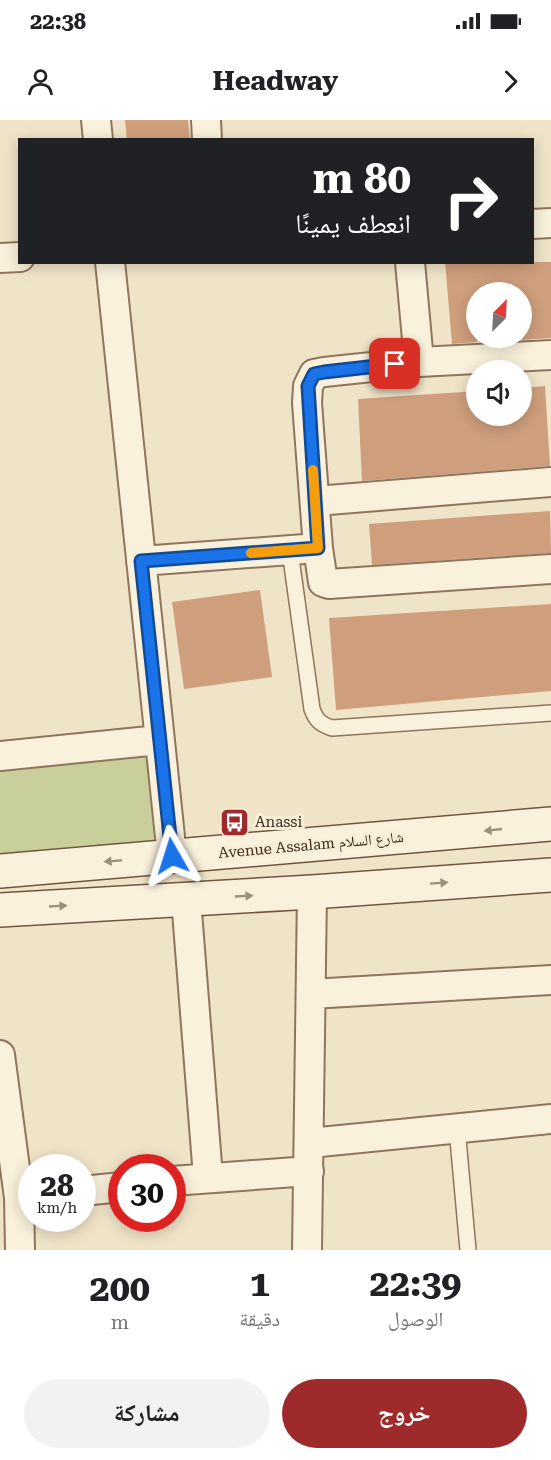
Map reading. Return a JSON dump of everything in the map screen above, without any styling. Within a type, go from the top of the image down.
[{"type":"street","points":[[96,120],[98,138]]},
{"type":"street","points":[[206,120],[207,138]]},
{"type":"street","points":[[534,224],[551,224]]},
{"type":"street","points":[[0,258],[18,257]]},
{"type":"street","points":[[110,264],[172,856]]},
{"type":"street","points":[[410,264],[418,362]]},
{"type":"street","points":[[551,355],[418,362],[314,374],[308,386],[307,403],[316,501],[304,550],[321,579],[329,584],[551,569]]},
{"type":"street","points":[[316,501],[551,482]]},
{"type":"street","points":[[141,561],[304,550]]},
{"type":"street","points":[[0,756],[159,740]]},
{"type":"street","name":"Avenue Assalam شارع السلام","points":[[0,871],[551,824]]},
{"type":"street","points":[[0,910],[312,892],[551,875]]},
{"type":"street","points":[[308,1250],[312,892]]},
{"type":"street","points":[[186,899],[208,1178]]},
{"type":"street","points":[[311,994],[551,980]]},
{"type":"street","points":[[0,1055],[18,1157]]},
{"type":"street","points":[[310,1143],[551,1119]]},
{"type":"street","points":[[186,1180],[309,1171]]},
{"type":"street","points":[[20,1250],[22,1232]]},
{"type":"lane","points":[[304,550],[312,708],[316,720],[323,725],[332,728],[410,724],[551,713]]},
{"type":"lane","points":[[457,1128],[468,1250]]},
{"type":"green space","points":[[159,740],[172,856],[0,871],[0,756]]},
{"type":"building","points":[[125,120],[188,120],[190,138],[127,138]]},
{"type":"building","points":[[551,262],[551,338],[532,339],[532,282],[466,282],[466,343],[452,344],[445,264]]},
{"type":"building","points":[[545,386],[550,466],[362,481],[358,399],[466,392],[466,426],[532,426],[532,387]]},
{"type":"building","points":[[550,511],[551,553],[372,565],[369,524]]},
{"type":"building","points":[[260,590],[272,677],[184,689],[172,602]]},
{"type":"building","points":[[551,604],[551,691],[336,710],[329,618]]},
{"type":"slow traffic","points":[[251,553],[318,548],[313,470]]},
{"type":"place","name":"Anassi","points":[[234,822]]},
{"type":"route","points":[[172,856],[141,561],[318,548],[307,403],[308,386],[314,374],[395,364]]}]
